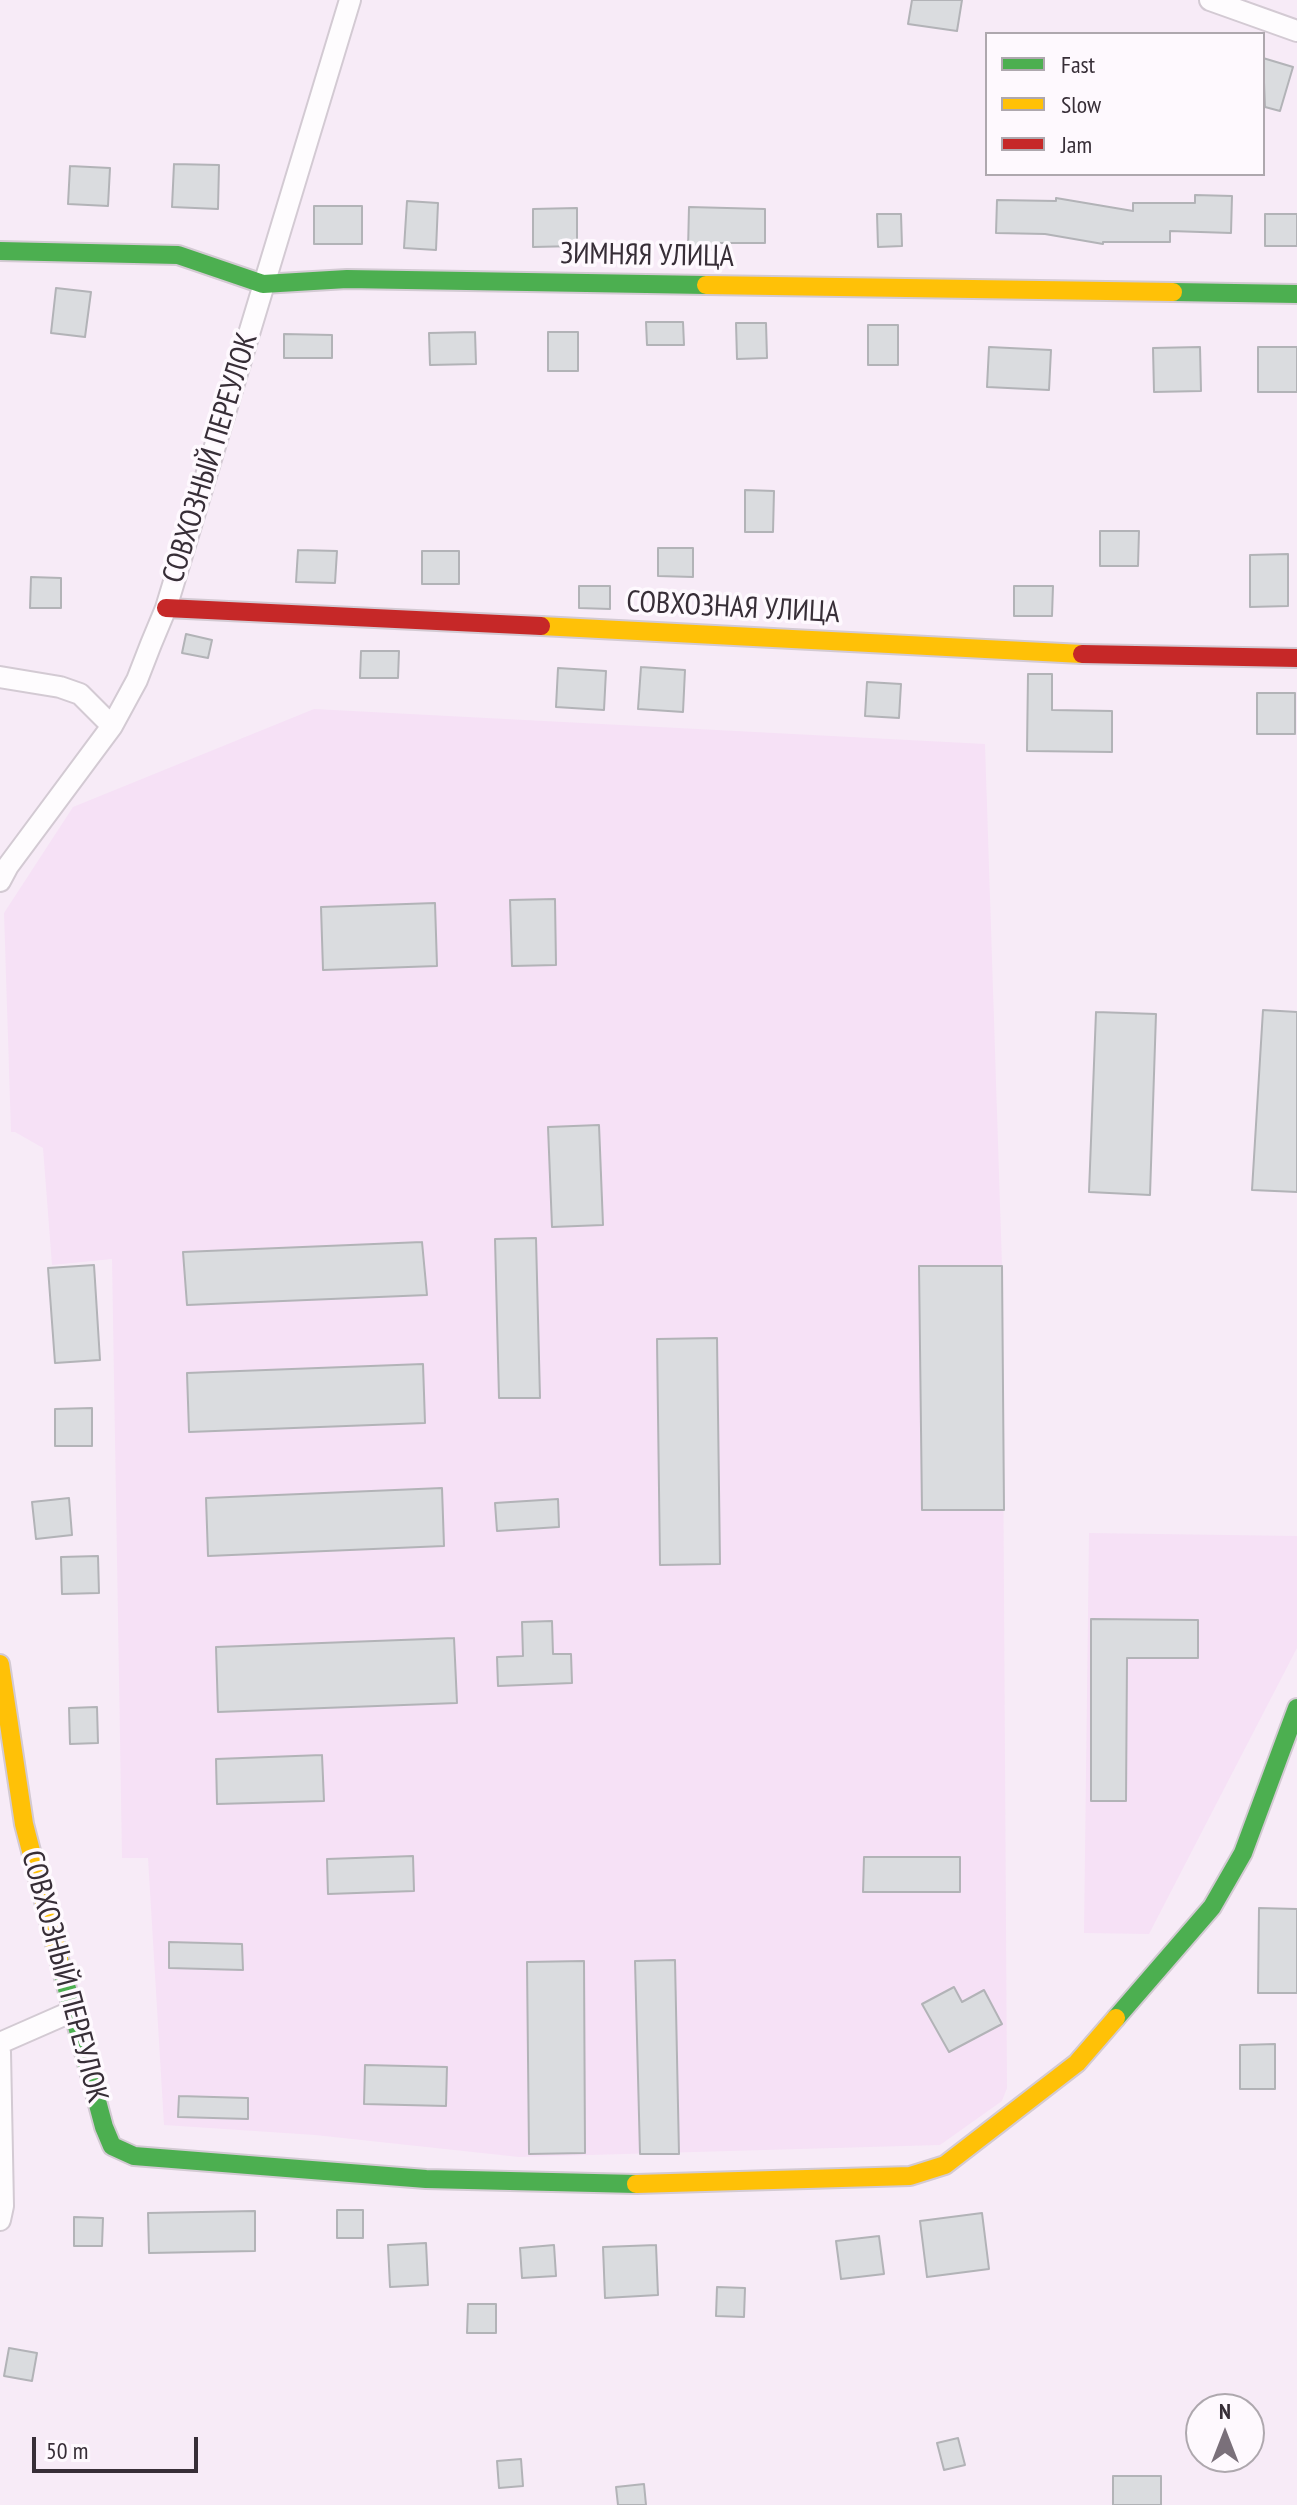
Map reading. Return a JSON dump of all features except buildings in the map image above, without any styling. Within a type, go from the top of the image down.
[{"type":"street","name":"СОВХОЗНЫЙ ПЕРЕУЛОК","points":[[0,881],[112,726],[137,680],[166,608],[350,0]]},
{"type":"street","points":[[1210,0],[1297,31]]},
{"type":"street","name":"ЗИМНЯЯ УЛИЦА","points":[[0,251],[178,255],[263,284],[347,279],[1297,294]]},
{"type":"street","name":"СОВХОЗНАЯ УЛИЦА","points":[[166,608],[1030,653],[1297,658]]},
{"type":"street","points":[[0,677],[60,687],[80,694],[112,726]]},
{"type":"street","name":"СОВХОЗНЫЙ ПЕРЕУЛОК","points":[[0,1664],[24,1824],[84,2058],[112,2146],[134,2156],[163,2160],[426,2179],[631,2184],[910,2176],[945,2165],[1077,2063],[1212,1907],[1243,1853],[1297,1708]]},
{"type":"street","points":[[0,2043],[73,2011]]},
{"type":"street","points":[[0,2052],[3,2206],[0,2220]]},
{"type":"shaded area","points":[[314,709],[985,744],[1002,1266],[1007,2088],[1002,2101],[940,2145],[519,2157],[315,2135],[164,2125],[148,1858],[122,1858],[112,1259],[52,1265],[43,1148],[11,1132],[4,913],[73,807]]},
{"type":"shaded area","points":[[1089,1533],[1297,1536],[1297,1648],[1149,1934],[1084,1933]]},
{"type":"traffic: fast","points":[[0,251],[178,255],[263,284],[347,279],[706,285]]},
{"type":"traffic: fast","points":[[1173,292],[1297,294]]},
{"type":"traffic: fast","points":[[1116,2018],[1212,1907],[1243,1853],[1297,1708]]},
{"type":"traffic: fast","points":[[59,1959],[104,2127],[112,2146],[134,2156],[426,2179],[636,2184]]},
{"type":"traffic: slow","points":[[706,285],[1173,292]]},
{"type":"traffic: slow","points":[[541,626],[1082,654]]},
{"type":"traffic: slow","points":[[0,1664],[24,1824],[59,1959]]},
{"type":"traffic: slow","points":[[636,2184],[910,2176],[945,2165],[1077,2063],[1116,2018]]},
{"type":"traffic: jam","points":[[166,608],[541,626]]},
{"type":"traffic: jam","points":[[1082,654],[1297,658]]}]
